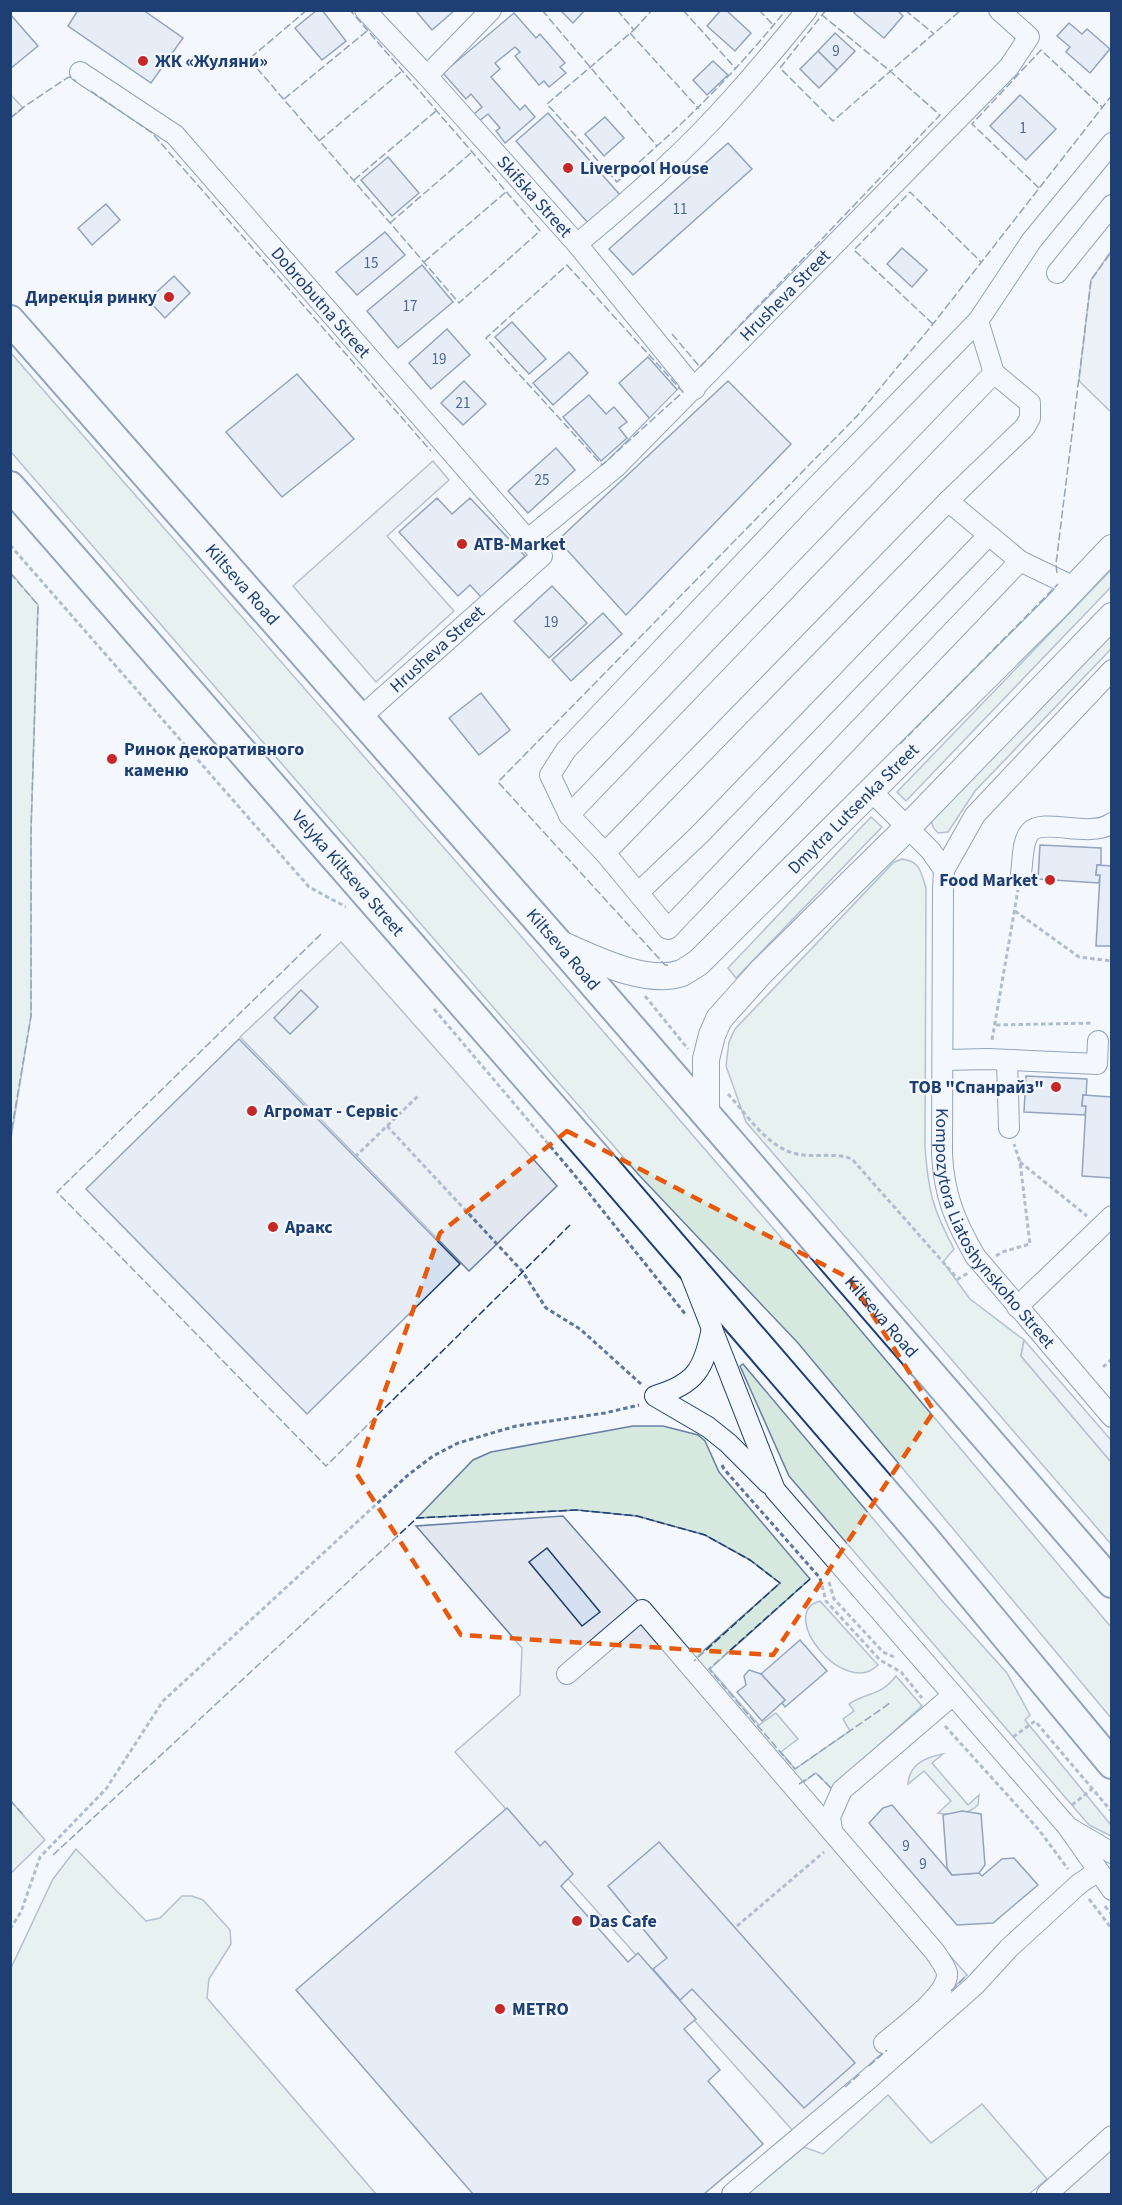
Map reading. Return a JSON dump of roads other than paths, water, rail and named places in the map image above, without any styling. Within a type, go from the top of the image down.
[{"type":"highway","name":"Kiltseva Road","points":[[10,320],[558,943],[1112,1583]]},
{"type":"highway","name":"Velyka Kiltseva Street","points":[[10,486],[685,1261]]},
{"type":"highway","points":[[685,1261],[922,1535],[1112,1764]]},
{"type":"highway","points":[[1075,1722],[1112,1747]]},
{"type":"main road","name":"Dmytra Lutsenka Street","points":[[558,943],[628,970],[658,977],[681,973],[698,963],[1112,548]]},
{"type":"main road","points":[[706,1113],[706,1059],[719,1019],[761,972],[907,828],[1112,616]]},
{"type":"street","name":"Skifska Street","points":[[365,10],[577,244],[695,388]]},
{"type":"street","points":[[427,76],[491,10]]},
{"type":"street","points":[[577,244],[626,204],[674,159],[729,102],[807,10]]},
{"type":"street","name":"Hrusheva Street","points":[[527,540],[616,467],[1010,67],[1029,36],[999,10]]},
{"type":"street","name":"Dobrobutna Street","points":[[80,72],[175,135],[542,556]]},
{"type":"street","points":[[1020,561],[668,929],[639,892],[569,815],[550,774],[566,750],[794,509],[978,321],[1032,240],[1112,143]]},
{"type":"street","points":[[1057,273],[1112,205]]},
{"type":"street","points":[[605,853],[948,501],[1025,427],[1030,418],[1030,403],[994,373],[978,321]]},
{"type":"street","points":[[569,815],[994,373]]},
{"type":"street","points":[[948,501],[1020,561],[1074,587]]},
{"type":"street","points":[[639,892],[699,835],[988,536]]},
{"type":"street","name":"Hrusheva Street","points":[[360,718],[542,556]]},
{"type":"street","points":[[871,791],[931,851],[944,870],[975,815],[1112,670]]},
{"type":"street","points":[[1021,873],[1025,842],[1029,832],[1038,826],[1095,830],[1112,824]]},
{"type":"street","name":"Kompozytora Liatoshynskoho Street","points":[[944,870],[944,1180],[950,1207],[961,1232],[982,1264],[1112,1417]]},
{"type":"street","points":[[944,1060],[1097,1064],[1096,1032]]},
{"type":"street","points":[[997,1060],[1009,1128]]},
{"type":"street","points":[[1017,1306],[1106,1221]]},
{"type":"street","points":[[685,1261],[775,1490]]},
{"type":"street","points":[[712,1328],[708,1349],[697,1372],[676,1390],[655,1396],[708,1427],[728,1443],[775,1490],[953,1695],[1068,1817],[1112,1853]]},
{"type":"street","points":[[567,1674],[642,1610],[836,1835],[935,1952],[945,1967],[947,1980],[940,1993],[884,2043]]},
{"type":"street","points":[[836,1835],[830,1817],[842,1790],[953,1695]]},
{"type":"street","points":[[798,1791],[810,1796],[842,1790]]},
{"type":"street","points":[[1068,1817],[1098,1871],[1112,1890]]},
{"type":"street","points":[[732,2194],[871,2077],[957,2000],[1009,1948],[1079,1884],[1098,1871]]},
{"type":"street","points":[[1047,2194],[1112,2136]]},
{"type":"place","name":"ЖК «Жуляни»","points":[[143,61]]},
{"type":"place","name":"Liverpool House","points":[[568,168]]},
{"type":"place","name":"Дирекція ринку","points":[[169,297]]},
{"type":"place","name":"ATB-Market","points":[[462,544]]},
{"type":"place","name":"Ринок декоративного каменю","points":[[112,759]]},
{"type":"place","name":"Food Market","points":[[1050,880]]},
{"type":"place","name":"ТОВ \"Спанрайз\"","points":[[1056,1087]]},
{"type":"place","name":"Агромат - Сервіс","points":[[252,1111]]},
{"type":"place","name":"Аракс","points":[[273,1227]]},
{"type":"place","name":"Das Cafe","points":[[577,1921]]},
{"type":"place","name":"METRO","points":[[500,2009]]}]
